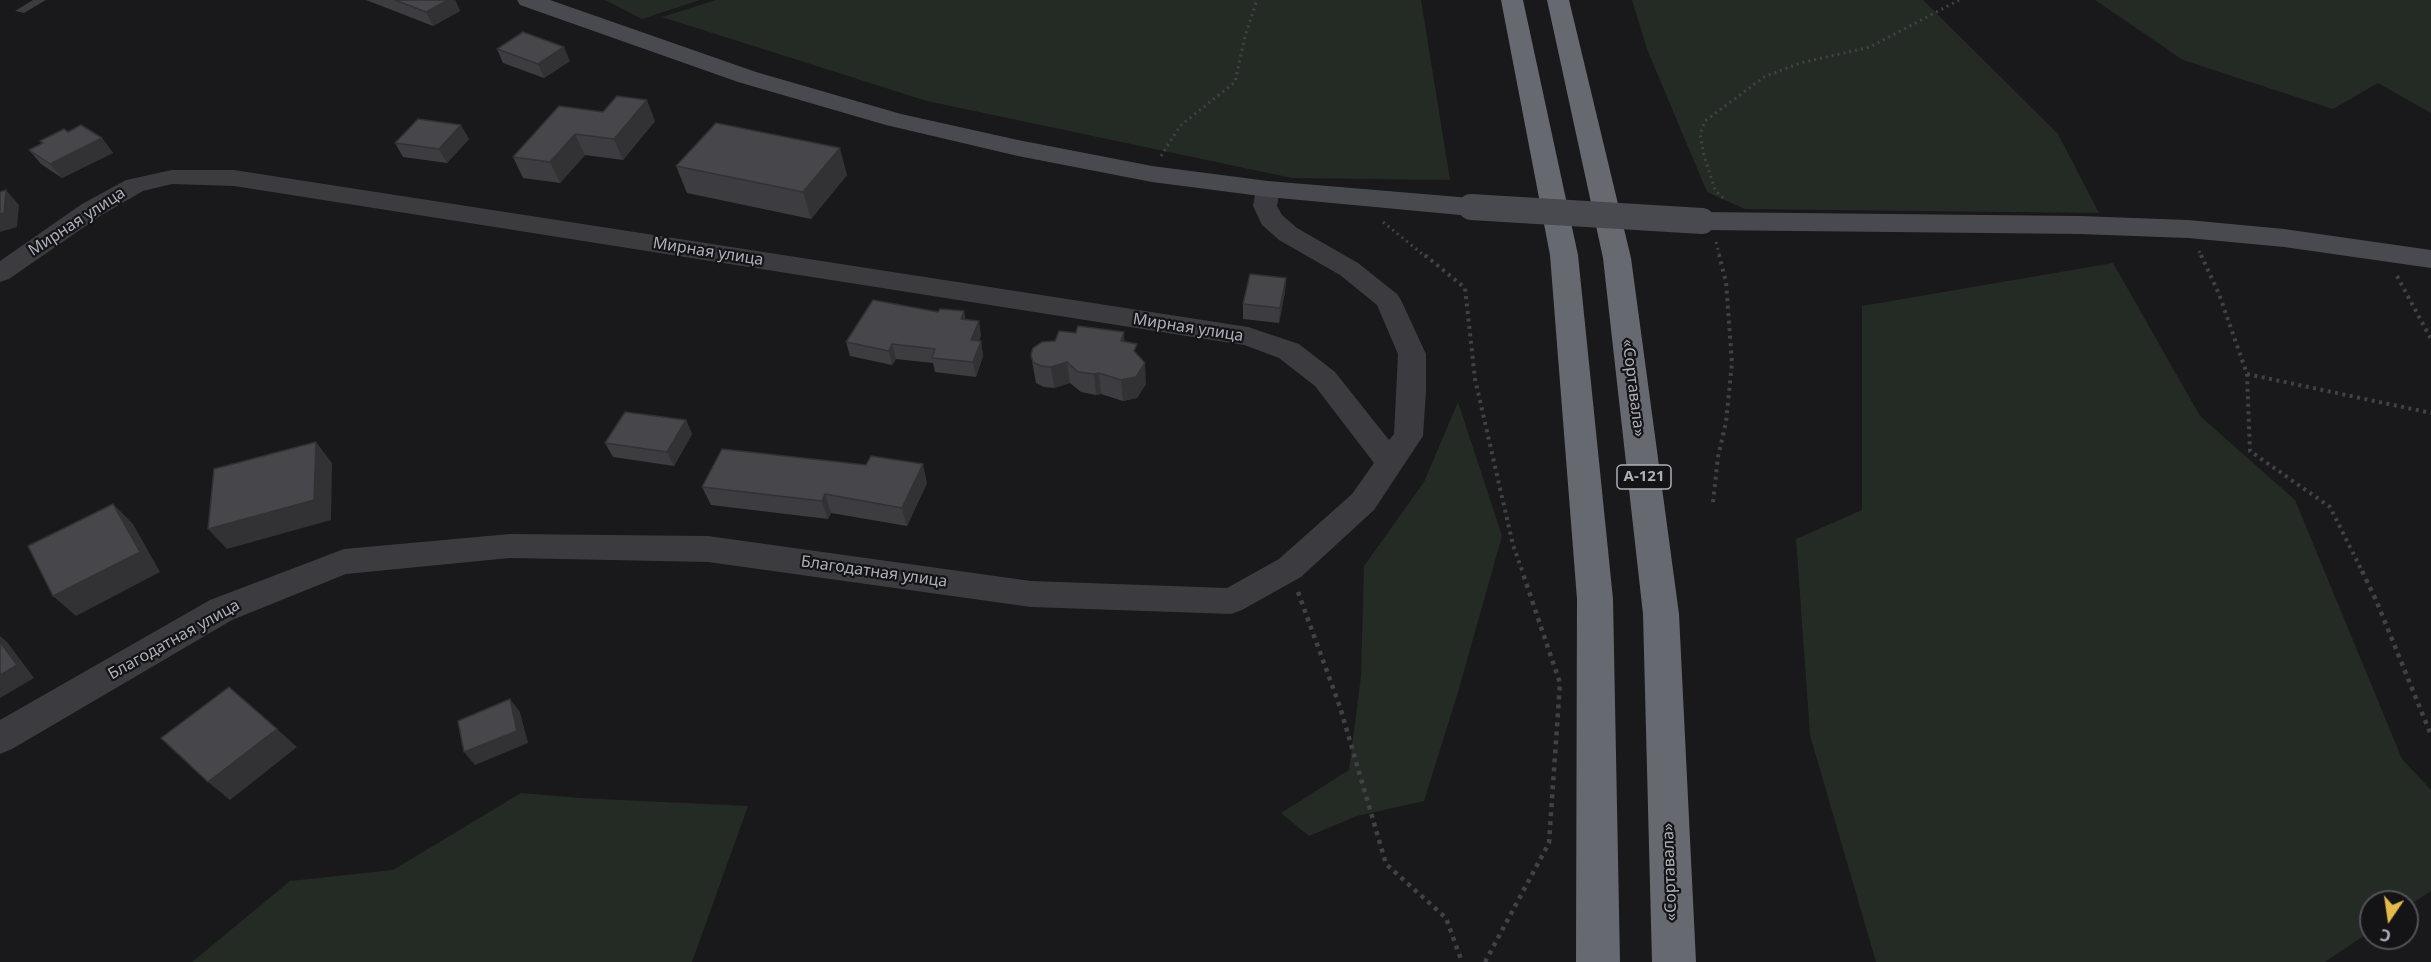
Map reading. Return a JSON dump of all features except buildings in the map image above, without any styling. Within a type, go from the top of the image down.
[{"type":"highway","points":[[1512,0],[1564,255],[1592,564],[1596,654],[1598,962]]},
{"type":"highway","name":"«Сортавала»","points":[[1558,0],[1617,258],[1661,614],[1674,962]]},
{"type":"street","points":[[528,0],[747,77],[895,120],[1018,148],[1152,174],[1345,197],[1708,229],[1747,222],[2080,225],[2188,229],[2385,251],[2431,259]]},
{"type":"street","name":"Мирная улица","points":[[0,273],[91,210],[135,185],[172,177],[234,178],[1248,336],[1289,351],[1325,379],[1390,462]]},
{"type":"street","name":"Благодатная улица","points":[[0,738],[222,610],[344,562],[510,546],[708,549],[1031,594],[1231,601],[1290,568],[1363,502],[1408,436],[1412,391],[1412,354],[1388,300],[1349,269],[1288,234],[1271,219],[1264,206],[1268,189]]},
{"type":"lane","points":[[20,11],[41,0]]},
{"type":"path","points":[[1152,174],[1179,126],[1235,82],[1245,36],[1257,0]]},
{"type":"path","points":[[1747,222],[1715,190],[1700,134],[1706,121],[1764,77],[1800,63],[1870,47],[1959,0]]},
{"type":"path","points":[[1345,197],[1377,217],[1465,288],[1475,379],[1513,545],[1560,683],[1549,843],[1485,962]]},
{"type":"path","points":[[1708,229],[1726,282],[1732,363],[1726,422],[1718,457],[1713,502]]},
{"type":"path","points":[[2188,229],[2219,294],[2247,374],[2250,451],[2330,507],[2376,600],[2431,735]]},
{"type":"path","points":[[2385,251],[2431,339]]},
{"type":"path","points":[[2247,374],[2431,413]]},
{"type":"path","points":[[1290,568],[1340,707],[1386,864],[1446,918],[1462,962]]},
{"type":"shaded area","points":[[605,0],[700,0],[642,19]]},
{"type":"shaded area","points":[[716,0],[1421,0],[1450,180],[1292,178],[927,101],[662,17]]},
{"type":"shaded area","points":[[1632,0],[1923,0],[2058,134],[2099,213],[1745,209],[1707,192],[1647,49]]},
{"type":"shaded area","points":[[2095,0],[2431,0],[2431,113],[2378,83],[2333,109],[2183,60]]},
{"type":"shaded area","points":[[2113,263],[2200,416],[2295,500],[2402,759],[2431,790],[2431,891],[2419,899],[2419,890],[2359,890],[2359,939],[2325,962],[1876,962],[1810,735],[1796,539],[1862,510],[1862,306]]},
{"type":"shaded area","points":[[1458,402],[1502,536],[1458,692],[1424,801],[1357,816],[1309,836],[1281,813],[1349,770],[1361,676],[1364,566],[1424,482]]},
{"type":"shaded area","points":[[521,793],[748,806],[692,962],[192,962],[290,881],[393,870]]}]
